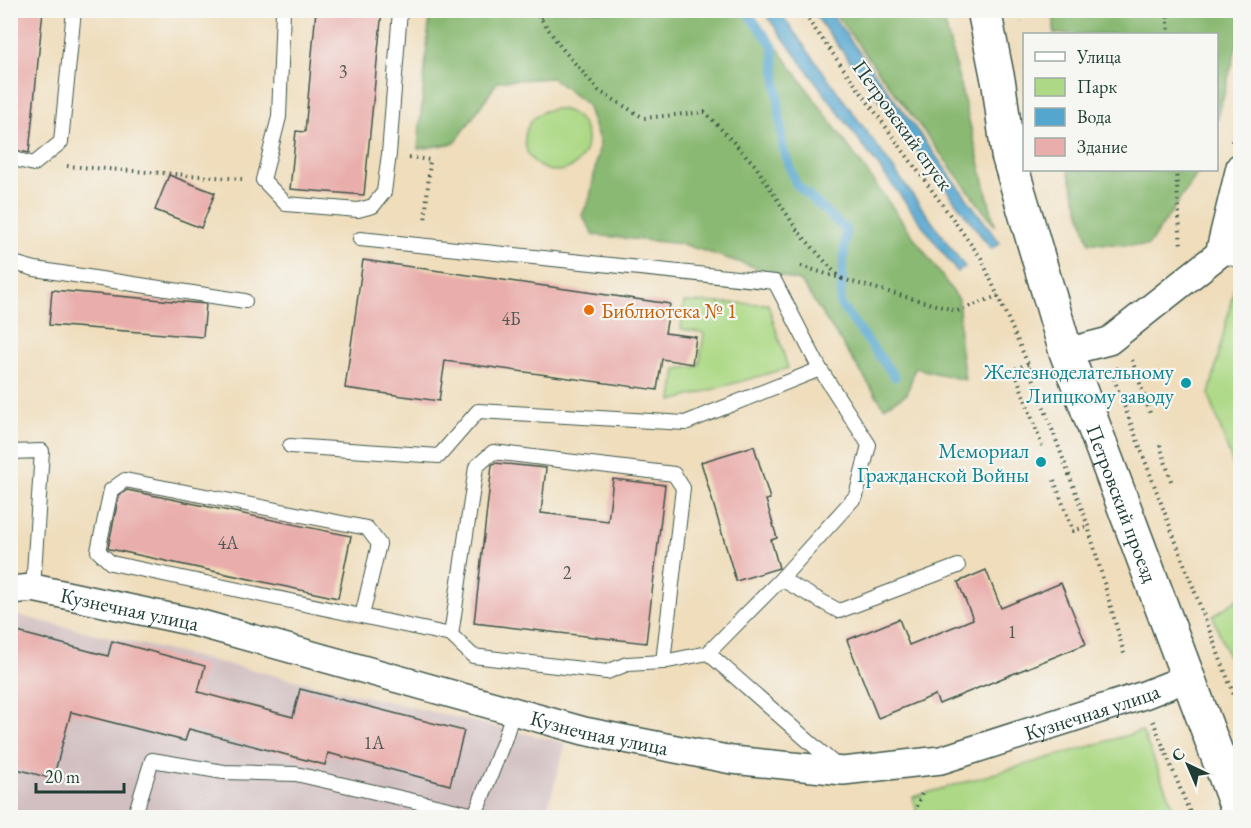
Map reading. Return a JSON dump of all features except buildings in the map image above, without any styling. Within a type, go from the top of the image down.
[{"type":"street","name":"Петровский проезд","points":[[984,10],[999,85],[1008,155],[1066,352],[1190,677],[1240,816]]},
{"type":"street","points":[[1066,352],[1109,341],[1230,258],[1235,158]]},
{"type":"street","name":"Кузнечная улица","points":[[22,589],[198,623],[584,730],[732,760],[843,771],[941,760],[1134,699],[1190,677]]},
{"type":"lane","points":[[10,158],[34,164],[61,142],[74,10]]},
{"type":"lane","points":[[283,10],[279,117],[263,180],[286,204],[358,210],[373,206],[384,192],[400,10]]},
{"type":"lane","points":[[360,239],[775,282],[820,369],[869,446],[856,496],[781,579],[708,653],[663,662],[627,664],[607,672],[473,656],[451,635],[111,563],[98,551],[111,490],[125,480],[367,528],[379,544],[362,616]]},
{"type":"lane","points":[[10,262],[35,269],[245,301]]},
{"type":"lane","points":[[290,446],[439,456],[478,411],[685,423],[820,369]]},
{"type":"lane","points":[[10,452],[42,451],[22,589]]},
{"type":"lane","points":[[451,635],[476,467],[493,452],[674,474],[683,488],[663,662]]},
{"type":"lane","points":[[781,579],[839,611],[958,566]]},
{"type":"lane","points":[[708,653],[843,771]]},
{"type":"lane","points":[[134,818],[152,760],[224,772],[296,774],[474,816],[513,712]]},
{"type":"path","points":[[535,10],[560,46],[599,91],[644,118],[705,112],[755,165],[797,230],[842,279],[957,311],[998,296]]},
{"type":"path","points":[[540,17],[560,10]]},
{"type":"path","name":"Петровский спуск","points":[[801,10],[981,258],[1028,364],[1088,526],[1125,657]]},
{"type":"path","points":[[1167,10],[1168,33]]},
{"type":"path","points":[[1235,158],[1240,106]]},
{"type":"path","points":[[389,154],[430,160],[425,222]]},
{"type":"path","points":[[34,164],[263,180]]},
{"type":"path","points":[[1176,171],[1181,251],[1187,243]]},
{"type":"path","points":[[801,266],[856,283]]},
{"type":"path","points":[[1132,360],[1151,416]]},
{"type":"path","points":[[1119,361],[1114,379],[1240,711]]},
{"type":"path","points":[[1028,364],[1014,369],[1042,446]]},
{"type":"path","points":[[1160,445],[1172,484]]},
{"type":"path","points":[[1054,480],[1072,531],[1088,526]]},
{"type":"path","points":[[1150,713],[1192,818]]},
{"type":"shaded area","points":[[11,614],[566,743],[545,817],[11,818]]},
{"type":"green space","points":[[430,11],[751,11],[959,300],[960,343],[965,380],[915,368],[907,394],[884,407],[801,282],[682,244],[594,235],[582,215],[590,198],[600,143],[587,105],[552,78],[498,81],[455,143],[418,149]]},
{"type":"green space","points":[[833,11],[942,11],[995,226]]},
{"type":"green space","points":[[1054,11],[1240,11],[1240,33],[1218,117],[1218,33],[1054,33]]},
{"type":"green space","points":[[556,109],[578,118],[587,140],[578,162],[556,171],[534,162],[525,140],[534,118]]},
{"type":"green space","points":[[1068,171],[1199,171],[1148,246],[1089,243]]},
{"type":"green space","points":[[1240,264],[1240,485],[1209,395]]},
{"type":"green space","points":[[684,302],[768,304],[788,368],[672,401],[676,369],[699,366],[704,333],[681,329]]},
{"type":"green space","points":[[1240,598],[1240,689],[1213,616]]},
{"type":"green space","points":[[1142,731],[1177,817],[975,818],[964,814],[917,812],[913,797]]},
{"type":"water","points":[[763,11],[779,11],[965,267],[957,272]]},
{"type":"water","points":[[812,11],[829,11],[1000,243],[991,249]]},
{"type":"waterway","points":[[745,10],[773,46],[783,148],[796,184],[846,230],[840,304],[895,377]]},
{"type":"place","name":"Библиотека № 1","points":[[589,310]]},
{"type":"place","name":"Железноделательному Липцкому заводу","points":[[1186,383]]},
{"type":"place","name":"Мемориал Гражданской Войны","points":[[1041,462]]}]
